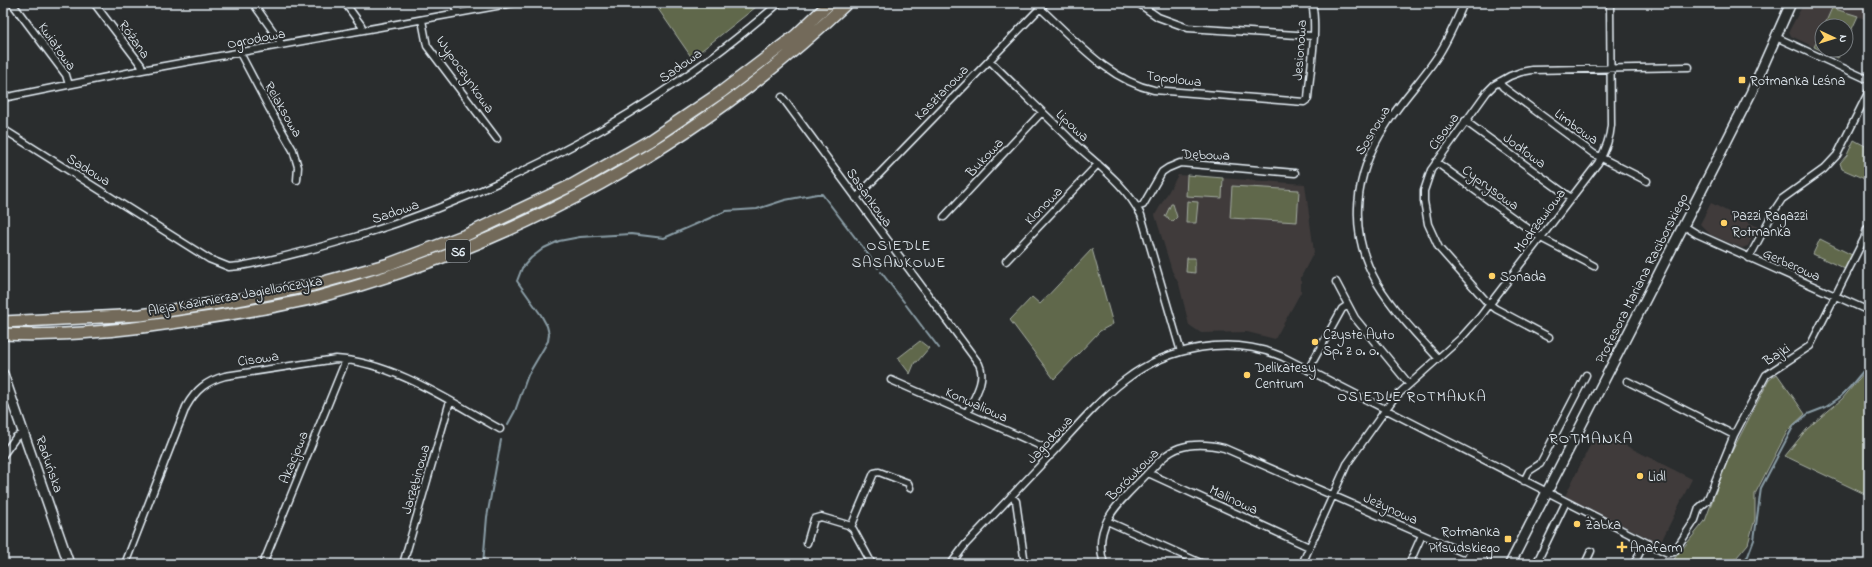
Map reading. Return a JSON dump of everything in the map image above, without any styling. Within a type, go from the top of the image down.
[{"type":"highway","name":"Aleja Kazimierza Jagiellończyka","points":[[3,322],[141,315],[243,299],[313,285],[389,264],[459,238],[572,185],[649,141],[720,93],[795,36],[830,3]]},
{"type":"highway","name":"Aleja Kazimierza Jagiellończyka","points":[[3,334],[146,327],[248,311],[316,297],[376,280],[473,246],[582,195],[657,152],[734,100],[805,42],[847,3]]},
{"type":"main road","name":"Profesora Mariana Raciborskiego","points":[[1510,564],[1548,493],[1638,312],[1684,226],[1751,93],[1776,37],[1788,4]]},
{"type":"main road","name":"Raduńska","points":[[3,374],[69,564]]},
{"type":"street","name":"Kwiatowa","points":[[12,3],[66,75],[69,85]]},
{"type":"street","name":"Różana","points":[[94,3],[141,65],[142,70]]},
{"type":"street","points":[[253,3],[280,41],[281,45]]},
{"type":"street","points":[[345,3],[361,24],[363,30]]},
{"type":"street","points":[[454,3],[459,13]]},
{"type":"street","name":"Ogrodowa","points":[[3,96],[513,3]]},
{"type":"street","name":"Sadowa","points":[[3,129],[209,259],[229,267],[244,265],[322,247],[407,220],[520,173],[581,141],[678,82],[779,3]]},
{"type":"street","points":[[1138,3],[1158,18],[1188,28],[1313,36]]},
{"type":"street","name":"Jesionowa","points":[[1308,99],[1314,18],[1312,3]]},
{"type":"street","name":"Sosnowa","points":[[1438,358],[1376,282],[1365,256],[1360,234],[1358,216],[1359,192],[1363,171],[1377,140],[1386,124],[1438,56],[1464,3]]},
{"type":"street","name":"Modrzewiowa","points":[[1386,409],[1394,398],[1408,384],[1467,332],[1541,238],[1601,158],[1607,147],[1611,132],[1610,3]]},
{"type":"street","name":"Kasztanowa","points":[[856,198],[984,64],[990,61],[1043,5]]},
{"type":"street","name":"Topolowa","points":[[1043,5],[1105,66],[1120,78],[1146,88],[1162,91],[1304,102],[1308,99]]},
{"type":"street","name":"Wypoczynkowa","points":[[422,20],[428,46],[497,139]]},
{"type":"street","points":[[1776,37],[1869,80]]},
{"type":"street","name":"Relaksowa","points":[[240,53],[268,108],[293,150],[298,167],[297,180]]},
{"type":"street","name":"Lipowa","points":[[990,61],[1042,112],[1122,186],[1137,207],[1141,215],[1181,352]]},
{"type":"street","name":"Cisowa","points":[[1549,337],[1490,304],[1440,248],[1428,224],[1424,201],[1424,191],[1427,178],[1436,162],[1480,100],[1499,82],[1521,72],[1552,68],[1610,69],[1689,67]]},
{"type":"street","name":"Limbowa","points":[[1499,82],[1503,87],[1601,158],[1647,181]]},
{"type":"street","points":[[1749,258],[1782,199],[1824,169],[1837,155],[1869,91]]},
{"type":"street","name":"Sasankowa","points":[[782,97],[979,364],[982,371],[982,378],[967,413]]},
{"type":"street","name":"Bukowa","points":[[944,217],[1042,112]]},
{"type":"street","name":"Jodłowa","points":[[1465,121],[1571,198]]},
{"type":"street","name":"Dębowa","points":[[1137,207],[1143,205],[1165,170],[1180,162],[1295,172]]},
{"type":"street","name":"Cyprysowa","points":[[1436,162],[1541,238],[1594,266]]},
{"type":"street","name":"Klonowa","points":[[1006,262],[1098,164]]},
{"type":"street","name":"Gerberowa","points":[[1684,226],[1749,258],[1869,311]]},
{"type":"street","name":"Bajki","points":[[1386,409],[1645,542],[1668,553],[1674,552],[1695,520],[1699,508],[1707,501],[1734,435],[1766,375],[1810,346],[1836,297],[1864,239],[1867,229]]},
{"type":"street","points":[[1336,282],[1355,318],[1408,384]]},
{"type":"street","points":[[1308,370],[1342,309],[1348,305]]},
{"type":"street","name":"Jagodowa","points":[[951,564],[965,545],[1011,496],[1124,380],[1155,362],[1181,352],[1213,346],[1251,348],[1280,355],[1386,409]]},
{"type":"street","name":"Cisowa","points":[[125,564],[186,407],[198,389],[212,380],[225,376],[336,359],[346,360],[387,370],[450,401],[500,429]]},
{"type":"street","name":"Akacjowa","points":[[263,564],[346,360]]},
{"type":"street","points":[[1524,481],[1529,471],[1540,464],[1586,375]]},
{"type":"street","name":"Konwaliowa","points":[[891,380],[1043,447],[1050,456]]},
{"type":"street","points":[[1627,381],[1734,435]]},
{"type":"street","name":"Jarzębinowa","points":[[403,564],[450,401]]},
{"type":"street","points":[[1302,564],[1347,464],[1386,409]]},
{"type":"street","points":[[3,455],[16,436],[24,433]]},
{"type":"street","name":"Borówkowa","points":[[1104,564],[1101,545],[1103,533],[1113,508],[1161,459],[1177,449],[1200,444],[1224,448],[1332,495]]},
{"type":"street","points":[[851,527],[874,473],[879,472],[908,483],[910,488]]},
{"type":"street","name":"Malinowa","points":[[1148,473],[1310,547]]},
{"type":"street","name":"Jeżynowa","points":[[1332,495],[1462,552]]},
{"type":"street","points":[[1011,496],[1016,501],[1024,564]]},
{"type":"street","points":[[1536,564],[1566,502]]},
{"type":"street","points":[[807,543],[814,519],[819,516],[851,527],[872,564]]},
{"type":"street","points":[[1107,521],[1203,564]]},
{"type":"street","points":[[1409,564],[1422,534]]},
{"type":"street","points":[[1634,564],[1645,542]]},
{"type":"street","points":[[1585,564],[1591,551]]},
{"type":"shaded area","points":[[1804,3],[1864,3],[1869,6],[1869,12],[1865,19],[1832,8],[1828,18],[1814,18],[1814,47],[1791,36],[1789,31]]},
{"type":"shaded area","points":[[1178,175],[1305,184],[1314,252],[1301,277],[1301,292],[1275,339],[1247,332],[1201,333],[1189,325],[1179,284],[1172,271],[1155,215]]},
{"type":"shaded area","points":[[1711,203],[1758,227],[1748,246],[1742,248],[1711,235],[1700,224]]},
{"type":"shaded area","points":[[1597,431],[1692,479],[1660,544],[1565,496]]},
{"type":"green space","points":[[654,3],[761,3],[692,58]]},
{"type":"green space","points":[[1832,8],[1858,16],[1854,25],[1854,18],[1828,18]]},
{"type":"green space","points":[[1854,140],[1869,148],[1869,181],[1842,169],[1840,163],[1847,155]]},
{"type":"green space","points":[[1187,175],[1223,178],[1222,198],[1186,196]]},
{"type":"green space","points":[[1232,186],[1299,190],[1297,222],[1230,218]]},
{"type":"green space","points":[[1187,201],[1198,202],[1196,223],[1186,223]]},
{"type":"green space","points":[[1171,204],[1173,204],[1177,217],[1173,221],[1169,220],[1168,217],[1165,217]]},
{"type":"green space","points":[[1820,239],[1852,255],[1845,269],[1813,254]]},
{"type":"green space","points":[[1092,249],[1113,324],[1100,331],[1054,379],[1010,320],[1032,297],[1040,304]]},
{"type":"green space","points":[[1187,258],[1195,258],[1195,273],[1186,272]]},
{"type":"green space","points":[[920,341],[929,348],[917,362],[915,362],[910,374],[898,358]]},
{"type":"green space","points":[[1869,367],[1869,496],[1785,456],[1807,429],[1842,399]]},
{"type":"green space","points":[[1777,374],[1805,414],[1788,430],[1755,494],[1755,519],[1748,544],[1731,564],[1682,564],[1674,559],[1705,521],[1726,463],[1769,380]]},
{"type":"waterway","points":[[508,424],[515,411],[528,375],[548,341],[549,334],[547,326],[517,281],[522,268],[531,258],[544,248],[559,241],[580,237],[631,234],[664,238],[726,211],[757,209],[785,200],[817,194],[822,194],[857,240]]},
{"type":"waterway","points":[[859,242],[878,268]]},
{"type":"waterway","points":[[881,272],[904,302]]},
{"type":"waterway","points":[[906,305],[924,329]]},
{"type":"waterway","points":[[926,331],[939,348]]},
{"type":"waterway","points":[[1741,564],[1748,556],[1754,540],[1761,488],[1794,425],[1808,414],[1826,407],[1839,398],[1869,364]]},
{"type":"waterway","points":[[483,564],[487,517],[501,440]]},
{"type":"place","name":"Rotmanka Leśna","points":[[1742,80]]},
{"type":"place","name":"Pazzi Ragazzi Rotmanka","points":[[1724,223]]},
{"type":"place","name":"Sonada","points":[[1492,276]]},
{"type":"place","name":"Czyste Auto Sp. z o. o.","points":[[1315,342]]},
{"type":"place","name":"Delikatesy Centrum","points":[[1247,375]]},
{"type":"place","name":"Lidl","points":[[1640,476]]},
{"type":"place","name":"Żabka","points":[[1577,524]]},
{"type":"place","name":"Rotmanka Piłsudskiego","points":[[1508,539]]},
{"type":"place","name":"Anafarm","points":[[1622,547]]},
{"type":"district","name":"OSIEDLE SASANKOWE","points":[[899,254]]},
{"type":"district","name":"OSIEDLE ROTMANKA","points":[[1412,396]]},
{"type":"district","name":"ROTMANKA","points":[[1591,437]]}]
